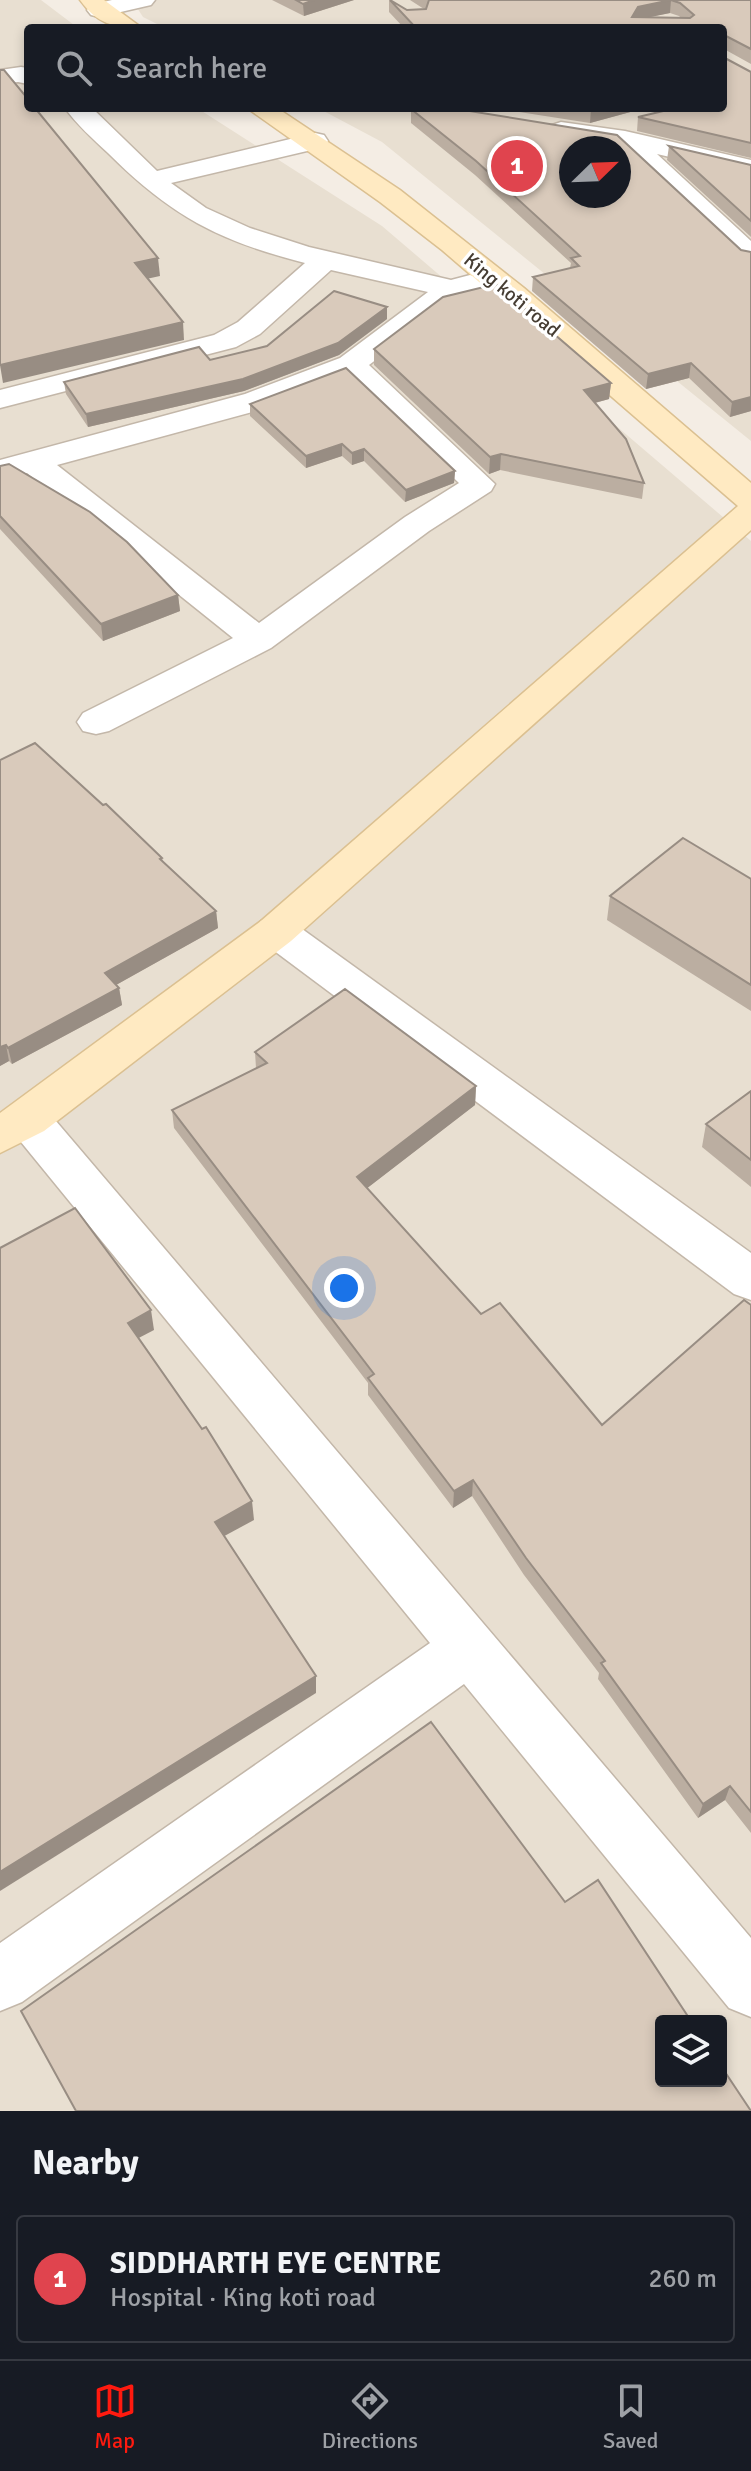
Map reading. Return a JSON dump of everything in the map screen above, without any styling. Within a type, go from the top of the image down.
[{"type":"street","points":[[96,5],[143,0]]},
{"type":"street","points":[[96,5],[124,24]]},
{"type":"street","points":[[0,77],[24,75]]},
{"type":"street","points":[[82,112],[151,180],[211,222],[258,240],[451,289]]},
{"type":"street","name":"King koti road","points":[[267,112],[315,141],[494,277],[751,500]]},
{"type":"street","points":[[536,126],[583,133],[634,129],[751,168]]},
{"type":"street","points":[[634,129],[751,256]]},
{"type":"street","points":[[151,180],[315,141]]},
{"type":"street","points":[[0,399],[225,341],[249,328],[327,258]]},
{"type":"street","points":[[0,470],[256,401],[351,364],[451,289],[494,277]]},
{"type":"street","points":[[96,722],[258,640],[417,524],[479,484],[351,364]]},
{"type":"street","points":[[33,462],[258,640]]},
{"type":"street","points":[[751,512],[276,931],[14,1127],[469,1648],[751,1986]]},
{"type":"street","points":[[276,931],[751,1280]]},
{"type":"street","points":[[0,1980],[469,1648]]},
{"type":"shaded area","points":[[0,0],[41,0],[73,24],[24,24],[24,112],[203,112],[382,226],[751,541],[751,2111],[0,2111]]},
{"type":"shaded area","points":[[132,0],[751,0],[751,441],[382,142],[326,112],[727,112],[727,24],[157,24],[143,17]]},
{"type":"building","points":[[390,0],[407,10],[426,9],[429,0],[671,0],[751,0],[751,49],[727,37],[727,24],[412,24]],"holes":[[[671,0],[680,3],[694,15],[690,18],[632,17],[638,7]]]},
{"type":"building","points":[[727,59],[751,72],[751,143],[638,117],[659,112],[727,112]]},
{"type":"building","points":[[0,70],[4,70],[24,94],[24,112],[38,112],[158,258],[135,263],[183,322],[0,365]]},
{"type":"building","points":[[415,112],[476,112],[617,135],[559,136],[559,208],[631,208],[631,148],[741,250],[751,252],[751,397],[732,402],[691,363],[648,374],[533,277],[579,266],[571,258],[580,256],[476,161]]},
{"type":"building","points":[[669,146],[751,165],[751,221]]},
{"type":"building","points":[[496,284],[611,383],[584,390],[626,439],[644,483],[501,454],[490,457],[374,349],[443,297]]},
{"type":"building","points":[[334,291],[387,307],[338,343],[243,379],[86,414],[64,382],[199,347],[210,360],[267,346]]},
{"type":"building","points":[[346,368],[455,471],[406,490],[364,449],[352,453],[342,444],[306,456],[250,404]]},
{"type":"building","points":[[9,464],[90,512],[127,542],[178,595],[101,624],[0,516],[0,466]]},
{"type":"building","points":[[35,743],[103,805],[106,804],[216,911],[105,973],[119,988],[8,1048],[6,1045],[0,1047],[0,760]]},
{"type":"building","points":[[683,838],[751,879],[751,985],[610,896]]},
{"type":"building","points":[[345,989],[476,1086],[357,1177],[481,1314],[500,1303],[602,1425],[744,1300],[751,1305],[751,1812],[730,1786],[703,1804],[601,1663],[605,1661],[526,1558],[473,1480],[454,1491],[368,1378],[374,1374],[172,1110],[267,1063],[255,1052]]},
{"type":"building","points":[[751,1091],[751,1160],[706,1124]]},
{"type":"building","points":[[75,1208],[151,1310],[128,1323],[202,1429],[206,1427],[252,1501],[215,1522],[316,1676],[0,1872],[0,1248]]},
{"type":"building","points":[[431,1722],[565,1902],[598,1880],[687,2015],[655,2015],[655,2087],[727,2087],[727,2075],[751,2111],[76,2111],[21,2011]]},
{"type":"place","name":"SIDDHARTH EYE CENTRE","points":[[517,166]]}]
